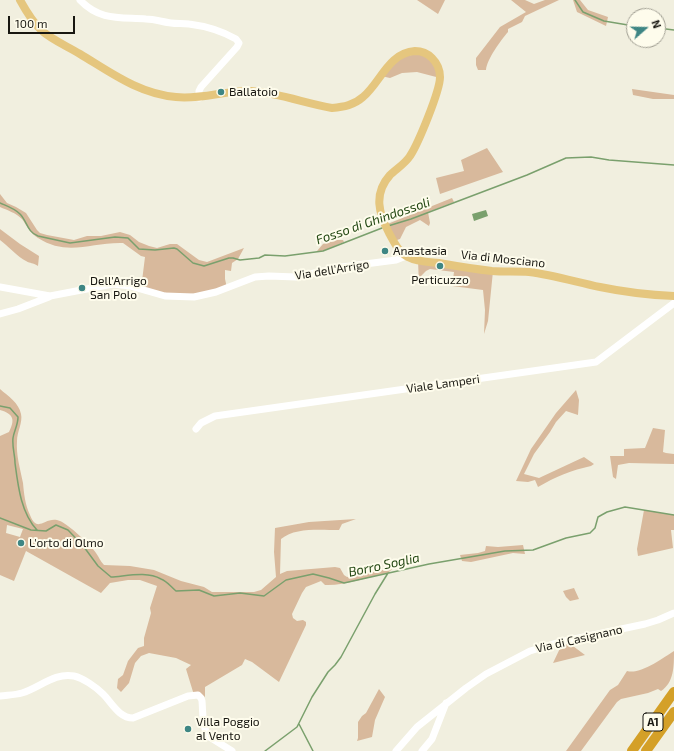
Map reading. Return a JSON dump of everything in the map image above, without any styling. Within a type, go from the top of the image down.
[{"type":"highway","name":"A1","points":[[632,751],[674,692]]},
{"type":"highway","name":"A1","points":[[646,751],[674,712]]},
{"type":"main road","points":[[20,0],[33,21],[49,36],[133,85],[148,92],[174,97],[199,98],[238,91],[250,91],[276,95],[332,108],[350,106],[363,98],[370,91],[396,57],[412,51],[427,53],[436,62],[440,76],[439,87],[410,157],[390,176],[380,194],[379,206],[381,216],[396,246],[406,256]]},
{"type":"main road","name":"Via di Mosciano","points":[[406,256],[422,261],[492,271],[530,272],[631,293],[674,296]]},
{"type":"street","points":[[80,0],[94,11],[104,16],[189,24],[207,28],[236,39],[239,43],[237,47],[201,87],[199,91],[199,98]]},
{"type":"street","name":"Via dell'Arrigo","points":[[0,287],[50,296],[113,284],[130,286],[165,296],[194,297],[216,292],[255,277],[296,277],[342,267],[396,260],[406,256]]},
{"type":"street","points":[[0,314],[18,310],[50,296]]},
{"type":"street","name":"Viale Lamperi","points":[[196,429],[201,423],[215,416],[596,362],[674,302]]},
{"type":"street","name":"Via di Casignano","points":[[399,750],[417,727],[446,702],[486,674],[530,651],[560,642],[645,624],[674,613]]},
{"type":"street","points":[[0,696],[21,694],[55,678],[73,676],[80,678],[102,693],[119,712],[129,718],[138,717],[188,696],[198,695],[202,701],[204,728],[206,733],[208,736],[232,751]]},
{"type":"street","points":[[422,751],[432,740],[446,702]]},
{"type":"shaded area","points":[[417,0],[445,0],[438,14]]},
{"type":"shaded area","points":[[511,0],[525,0],[534,4],[545,0],[559,0],[525,16],[522,22],[508,29],[508,32],[492,55],[486,70],[478,70],[476,58],[500,27],[526,12]]},
{"type":"shaded area","points":[[573,0],[580,0],[588,10],[608,17],[606,26],[577,12]]},
{"type":"shaded area","points":[[427,53],[440,78],[417,72],[402,73],[390,78],[381,76],[397,57]]},
{"type":"shaded area","points":[[632,89],[674,95],[674,99],[653,99],[633,95]]},
{"type":"shaded area","points":[[487,148],[503,172],[440,194],[436,178],[464,171],[461,160]]},
{"type":"shaded area","points":[[0,194],[7,203],[26,213],[40,233],[47,235],[74,240],[87,236],[101,236],[120,232],[130,235],[139,242],[157,248],[170,244],[177,244],[199,260],[207,262],[244,248],[238,259],[232,263],[231,271],[225,270],[227,288],[216,292],[165,296],[141,289],[145,257],[141,256],[123,243],[70,248],[49,244],[33,234],[20,217],[0,207]]},
{"type":"shaded area","points":[[452,198],[454,202],[428,212],[430,223],[429,226],[420,220],[406,227],[400,239],[394,241],[385,225]]},
{"type":"shaded area","points":[[486,210],[488,216],[474,221],[472,214]]},
{"type":"shaded area","points":[[0,229],[39,256],[38,266],[23,259],[0,240]]},
{"type":"shaded area","points":[[334,240],[343,240],[344,242],[323,251],[317,251],[323,244]]},
{"type":"shaded area","points":[[418,260],[493,271],[488,321],[484,334],[485,310],[483,290],[452,286],[454,272],[430,269],[421,276],[422,282],[419,286]]},
{"type":"shaded area","points":[[0,389],[16,403],[21,414],[17,438],[18,456],[24,495],[28,511],[33,521],[36,524],[50,520],[64,523],[74,530],[89,545],[104,565],[130,566],[154,570],[181,581],[204,587],[212,592],[254,592],[261,590],[276,577],[274,552],[275,528],[309,522],[356,519],[342,524],[339,530],[301,531],[287,535],[281,539],[280,574],[287,571],[335,567],[340,568],[347,577],[393,568],[388,573],[348,583],[325,585],[321,581],[306,587],[292,614],[293,618],[297,621],[303,620],[306,622],[306,625],[279,682],[252,662],[245,659],[242,665],[205,687],[205,696],[202,701],[194,695],[186,669],[191,665],[176,658],[149,653],[141,656],[135,663],[129,683],[121,692],[117,688],[118,679],[123,675],[128,661],[138,648],[144,646],[144,638],[151,613],[150,608],[157,586],[140,580],[128,580],[110,583],[101,593],[26,551],[14,581],[0,575],[0,436],[9,432],[12,424],[12,418],[8,413],[0,410]],"holes":[[[7,525],[23,529],[20,537],[6,533]]]},
{"type":"shaded area","points":[[576,390],[579,400],[578,415],[566,411],[556,422],[534,454],[524,474],[539,478],[584,457],[594,464],[564,474],[538,487],[535,480],[528,482],[516,481],[531,449],[556,413]]},
{"type":"shaded area","points":[[653,428],[665,430],[663,452],[674,454],[674,464],[629,463],[618,465],[616,479],[613,477],[610,456],[624,456],[624,449],[645,448]]},
{"type":"shaded area","points":[[644,510],[674,515],[674,530],[671,530],[673,548],[638,556],[637,549]]},
{"type":"shaded area","points":[[523,545],[525,554],[513,553],[471,562],[462,561],[460,555],[485,551],[486,546],[498,547]]},
{"type":"shaded area","points":[[574,588],[579,599],[570,601],[563,591]]},
{"type":"shaded area","points":[[572,640],[573,646],[585,655],[553,663],[563,642]]},
{"type":"shaded area","points":[[674,651],[671,679],[665,688],[661,691],[658,689],[648,693],[621,699],[617,702],[581,751],[566,751],[610,690],[618,685],[627,671],[638,671]]},
{"type":"shaded area","points":[[379,689],[385,697],[375,720],[372,737],[357,741],[358,722],[366,713]]},
{"type":"waterway","points":[[575,0],[583,12],[604,21],[626,25]]},
{"type":"waterway","points":[[666,29],[674,30]]},
{"type":"waterway","name":"Fosso di Ghindossoli","points":[[388,226],[411,219],[527,175],[566,158],[591,157],[609,160],[674,165]]},
{"type":"waterway","name":"Fosso di Ghindossoli","points":[[0,203],[18,212],[29,229],[38,236],[70,243],[115,237],[128,238],[139,249],[177,249],[193,263],[204,266],[229,258],[240,260],[259,258],[265,255],[285,256],[323,251],[382,228]]},
{"type":"waterway","points":[[0,406],[10,408],[18,417],[13,441],[17,481],[27,516],[37,530]]},
{"type":"waterway","name":"Borro Soglia","points":[[0,518],[31,530],[46,531],[56,525],[68,530],[84,547],[98,566],[111,577],[150,575],[163,580],[176,591],[199,590],[214,596],[240,593],[264,596],[286,580],[313,574],[344,583],[429,564],[505,551],[533,550],[566,538],[590,533],[595,528],[598,517],[607,512],[625,507],[674,515]]},
{"type":"waterway","points":[[265,751],[297,727],[312,697],[328,672],[341,657],[388,573]]},
{"type":"waterway","points":[[299,724],[313,751]]},
{"type":"place","name":"Ballatoio","points":[[221,92]]},
{"type":"place","name":"Anastasia","points":[[385,251]]},
{"type":"place","name":"Perticuzzo","points":[[440,266]]},
{"type":"place","name":"Dell'Arrigo San Polo","points":[[82,288]]},
{"type":"place","name":"L'orto di Olmo","points":[[21,543]]},
{"type":"place","name":"Villa Poggio al Vento","points":[[188,729]]}]
